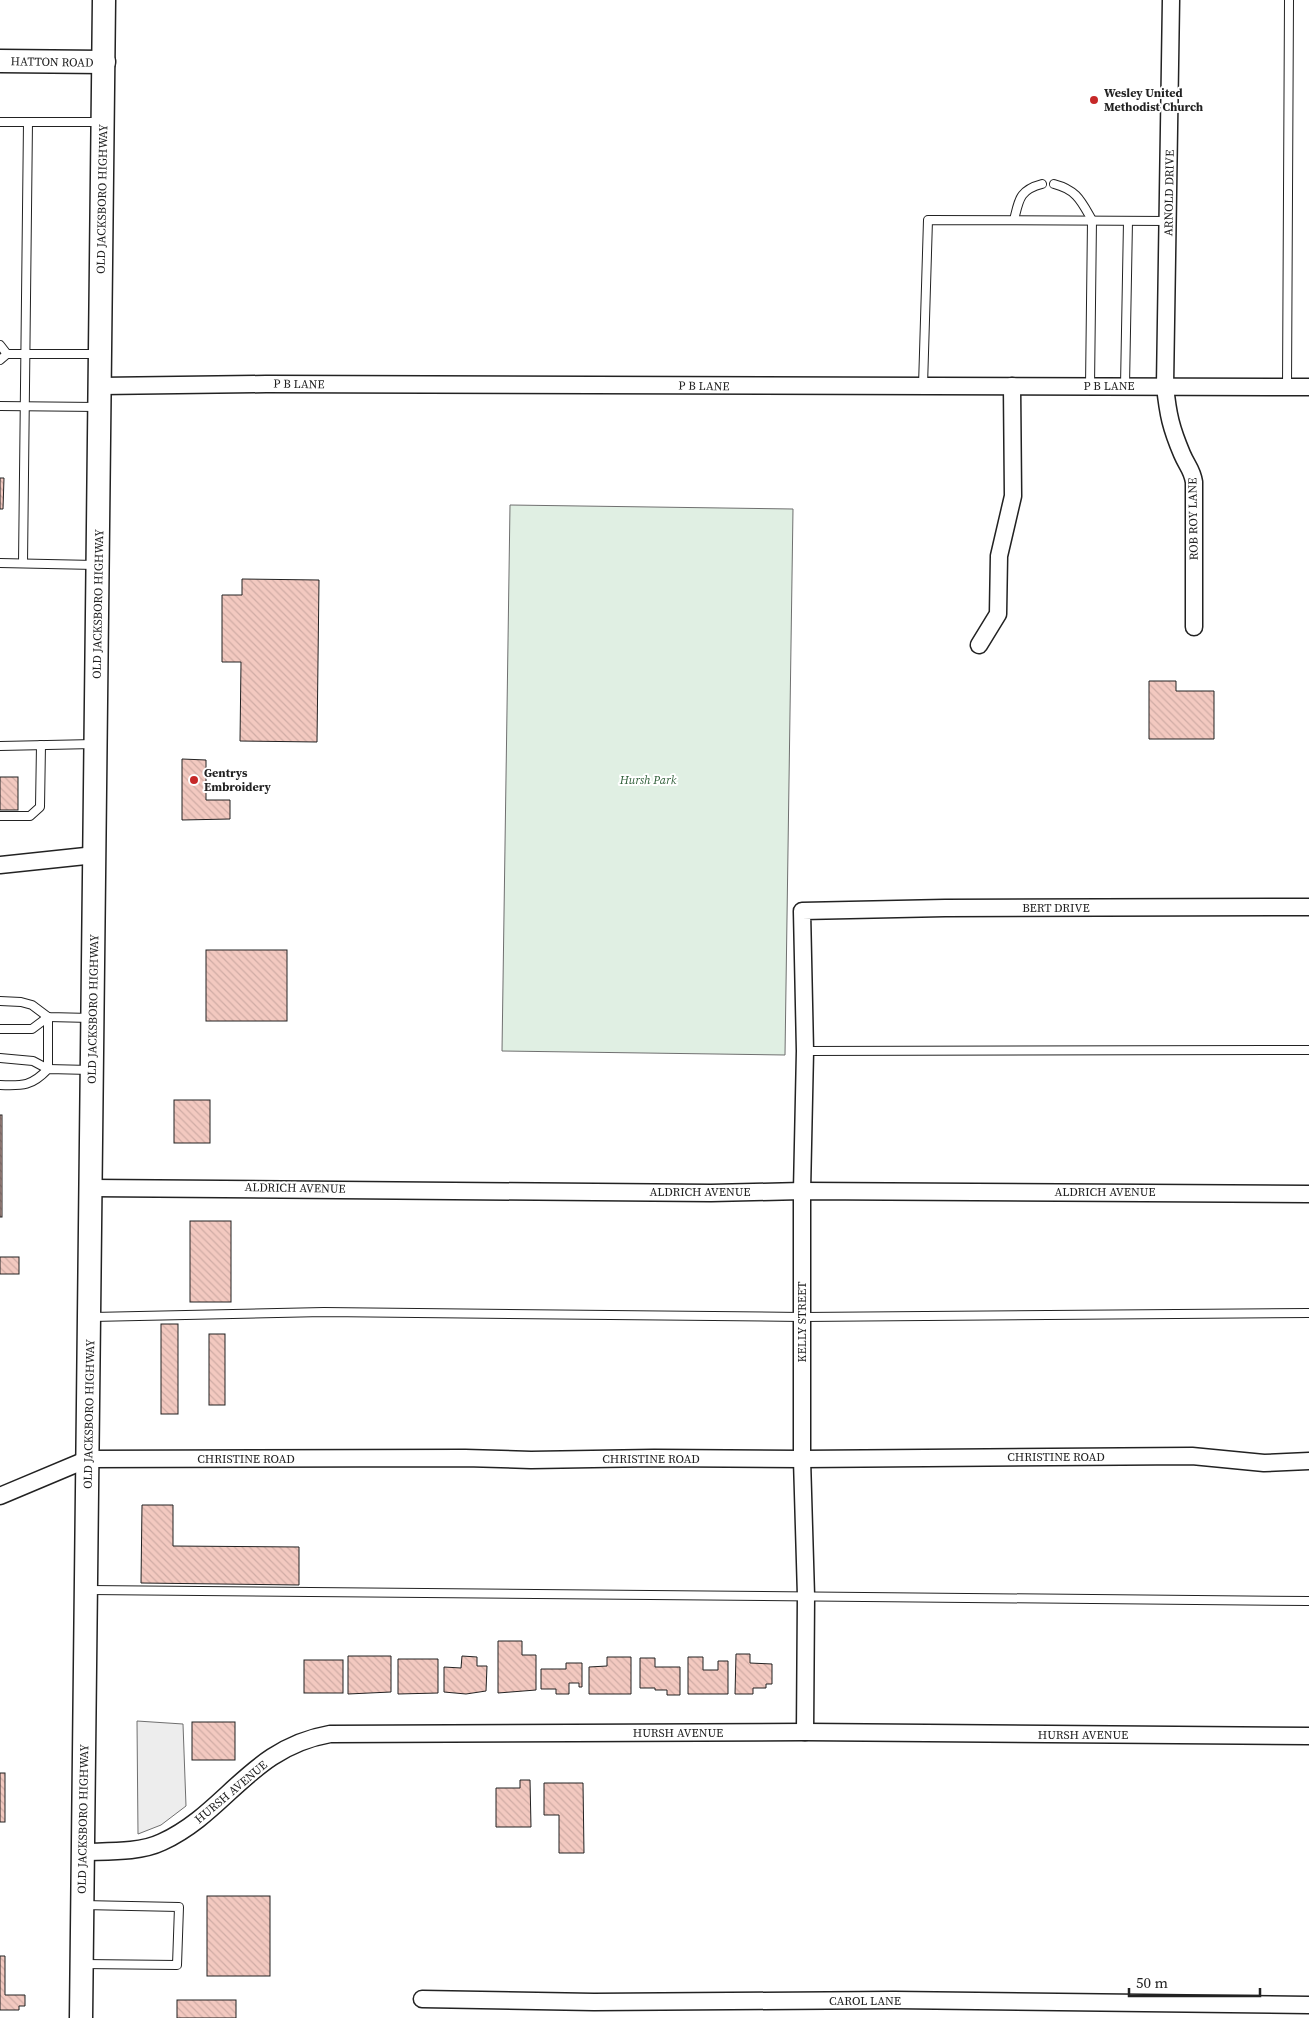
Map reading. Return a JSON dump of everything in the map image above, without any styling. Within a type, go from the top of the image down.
[{"type":"main road","name":"OLD JACKSBORO HIGHWAY","points":[[81,2018],[104,0]]},
{"type":"main road","name":"HATTON ROAD","points":[[0,61],[104,62]]},
{"type":"street","name":"ARNOLD DRIVE","points":[[1165,386],[1171,0]]},
{"type":"street","name":"P B LANE","points":[[100,396],[266,384],[1309,387]]},
{"type":"street","points":[[980,645],[998,614],[999,556],[1013,496],[1012,386]]},
{"type":"street","name":"ROB ROY LANE","points":[[1165,386],[1168,418],[1184,457],[1192,468],[1194,482],[1194,627]]},
{"type":"street","points":[[0,865],[95,855]]},
{"type":"street","name":"BERT DRIVE","points":[[802,911],[946,908],[1309,907]]},
{"type":"street","name":"KELLY STREET","points":[[802,911],[805,1051],[802,1191],[802,1459],[806,1596],[805,1732]]},
{"type":"street","name":"ALDRICH AVENUE","points":[[91,1188],[711,1193],[802,1191],[1309,1194]]},
{"type":"street","name":"CHRISTINE ROAD","points":[[0,1496],[88,1459],[802,1459],[1192,1456],[1264,1463],[1309,1462]]},
{"type":"street","name":"HURSH AVENUE","points":[[82,1852],[126,1850],[161,1843],[188,1828],[250,1772],[286,1747],[311,1738],[330,1734],[805,1732],[1309,1736]]},
{"type":"street","name":"CAROL LANE","points":[[422,1999],[594,2010],[894,2000],[1309,2005]]},
{"type":"lane","points":[[1287,387],[1289,0]]},
{"type":"lane","points":[[0,122],[103,122]]},
{"type":"lane","points":[[24,564],[28,122]]},
{"type":"lane","points":[[1014,220],[1019,198],[1029,187],[1042,184]]},
{"type":"lane","points":[[1054,184],[1069,188],[1078,197],[1092,220],[1090,386]]},
{"type":"lane","points":[[923,386],[928,220],[1169,221]]},
{"type":"lane","points":[[1125,386],[1128,221]]},
{"type":"lane","points":[[0,345],[8,354]]},
{"type":"lane","points":[[0,360],[8,354],[100,354]]},
{"type":"lane","points":[[0,406],[26,406],[100,396]]},
{"type":"lane","points":[[0,563],[98,566]]},
{"type":"lane","points":[[0,746],[96,744]]},
{"type":"lane","points":[[0,816],[30,816],[40,807],[42,745]]},
{"type":"lane","points":[[0,1001],[21,1002],[32,1005],[48,1017],[93,1018]]},
{"type":"lane","points":[[0,1029],[32,1029],[48,1017]]},
{"type":"lane","points":[[0,1085],[21,1086],[37,1081],[48,1069],[48,1017]]},
{"type":"lane","points":[[805,1051],[1309,1050]]},
{"type":"lane","points":[[0,1058],[33,1061],[48,1069],[92,1070]]},
{"type":"lane","points":[[90,1317],[324,1312],[802,1317],[1309,1313]]},
{"type":"lane","points":[[87,1590],[1309,1600]]},
{"type":"lane","points":[[81,1964],[178,1966],[179,1907],[82,1905]]},
{"type":"green space","name":"Hursh Park","points":[[510,505],[793,509],[785,1055],[502,1051]]},
{"type":"shaded area","points":[[137,1721],[183,1724],[186,1806],[161,1825],[138,1834]]},
{"type":"building","points":[[0,478],[4,478],[3,509],[0,509]]},
{"type":"building","points":[[242,579],[319,580],[317,742],[240,741],[241,662],[222,662],[222,595],[242,595]]},
{"type":"building","points":[[1149,681],[1176,681],[1176,691],[1214,691],[1214,739],[1149,739]]},
{"type":"building","name":"Gentrys Embroidery","points":[[182,759],[206,760],[206,800],[230,800],[230,819],[182,820]]},
{"type":"building","points":[[0,777],[18,777],[18,810],[0,810]]},
{"type":"building","points":[[206,950],[287,950],[287,1021],[206,1021]]},
{"type":"building","points":[[174,1100],[210,1100],[210,1143],[174,1143]]},
{"type":"building","points":[[0,1115],[2,1115],[2,1217],[0,1217]]},
{"type":"building","points":[[190,1221],[231,1221],[231,1302],[190,1302]]},
{"type":"building","points":[[0,1257],[19,1257],[19,1274],[0,1274]]},
{"type":"building","points":[[161,1324],[178,1324],[178,1414],[161,1414]]},
{"type":"building","points":[[209,1334],[225,1334],[225,1405],[209,1405]]},
{"type":"building","points":[[142,1505],[173,1505],[173,1546],[299,1547],[299,1585],[141,1583]]},
{"type":"building","points":[[498,1641],[522,1641],[522,1655],[536,1655],[536,1690],[498,1693]]},
{"type":"building","points":[[736,1654],[750,1654],[750,1663],[772,1664],[772,1684],[766,1684],[766,1688],[753,1688],[753,1694],[735,1694]]},
{"type":"building","points":[[348,1656],[391,1656],[391,1692],[348,1694]]},
{"type":"building","points":[[462,1656],[477,1657],[477,1666],[487,1666],[486,1691],[466,1694],[444,1692],[444,1667],[461,1668]]},
{"type":"building","points":[[607,1657],[631,1657],[631,1694],[589,1694],[589,1667],[607,1666]]},
{"type":"building","points":[[688,1657],[703,1657],[703,1670],[718,1670],[718,1661],[728,1661],[728,1694],[688,1694]]},
{"type":"building","points":[[640,1658],[655,1658],[655,1667],[680,1667],[680,1695],[667,1695],[667,1690],[640,1688]]},
{"type":"building","points":[[398,1659],[438,1659],[438,1693],[398,1694]]},
{"type":"building","points":[[304,1660],[343,1660],[343,1693],[304,1693]]},
{"type":"building","points":[[566,1663],[582,1663],[582,1687],[579,1687],[579,1683],[569,1683],[569,1694],[556,1694],[556,1689],[541,1689],[541,1669],[566,1669]]},
{"type":"building","points":[[192,1722],[235,1722],[235,1760],[192,1760]]},
{"type":"building","points":[[0,1773],[5,1773],[5,1822],[0,1822]]},
{"type":"building","points":[[520,1780],[530,1780],[531,1827],[496,1827],[496,1788],[520,1788]]},
{"type":"building","points":[[544,1783],[583,1783],[584,1853],[559,1853],[559,1815],[544,1815]]},
{"type":"building","points":[[207,1896],[270,1896],[270,1976],[207,1976]]},
{"type":"building","points":[[0,1956],[5,1956],[5,1995],[25,1995],[25,2006],[19,2006],[19,2010],[0,2010]]},
{"type":"building","points":[[177,2000],[236,2000],[236,2018],[177,2018]]},
{"type":"place","name":"Wesley United Methodist Church","points":[[1094,100]]},
{"type":"place","name":"Gentrys Embroidery","points":[[194,780]]}]
